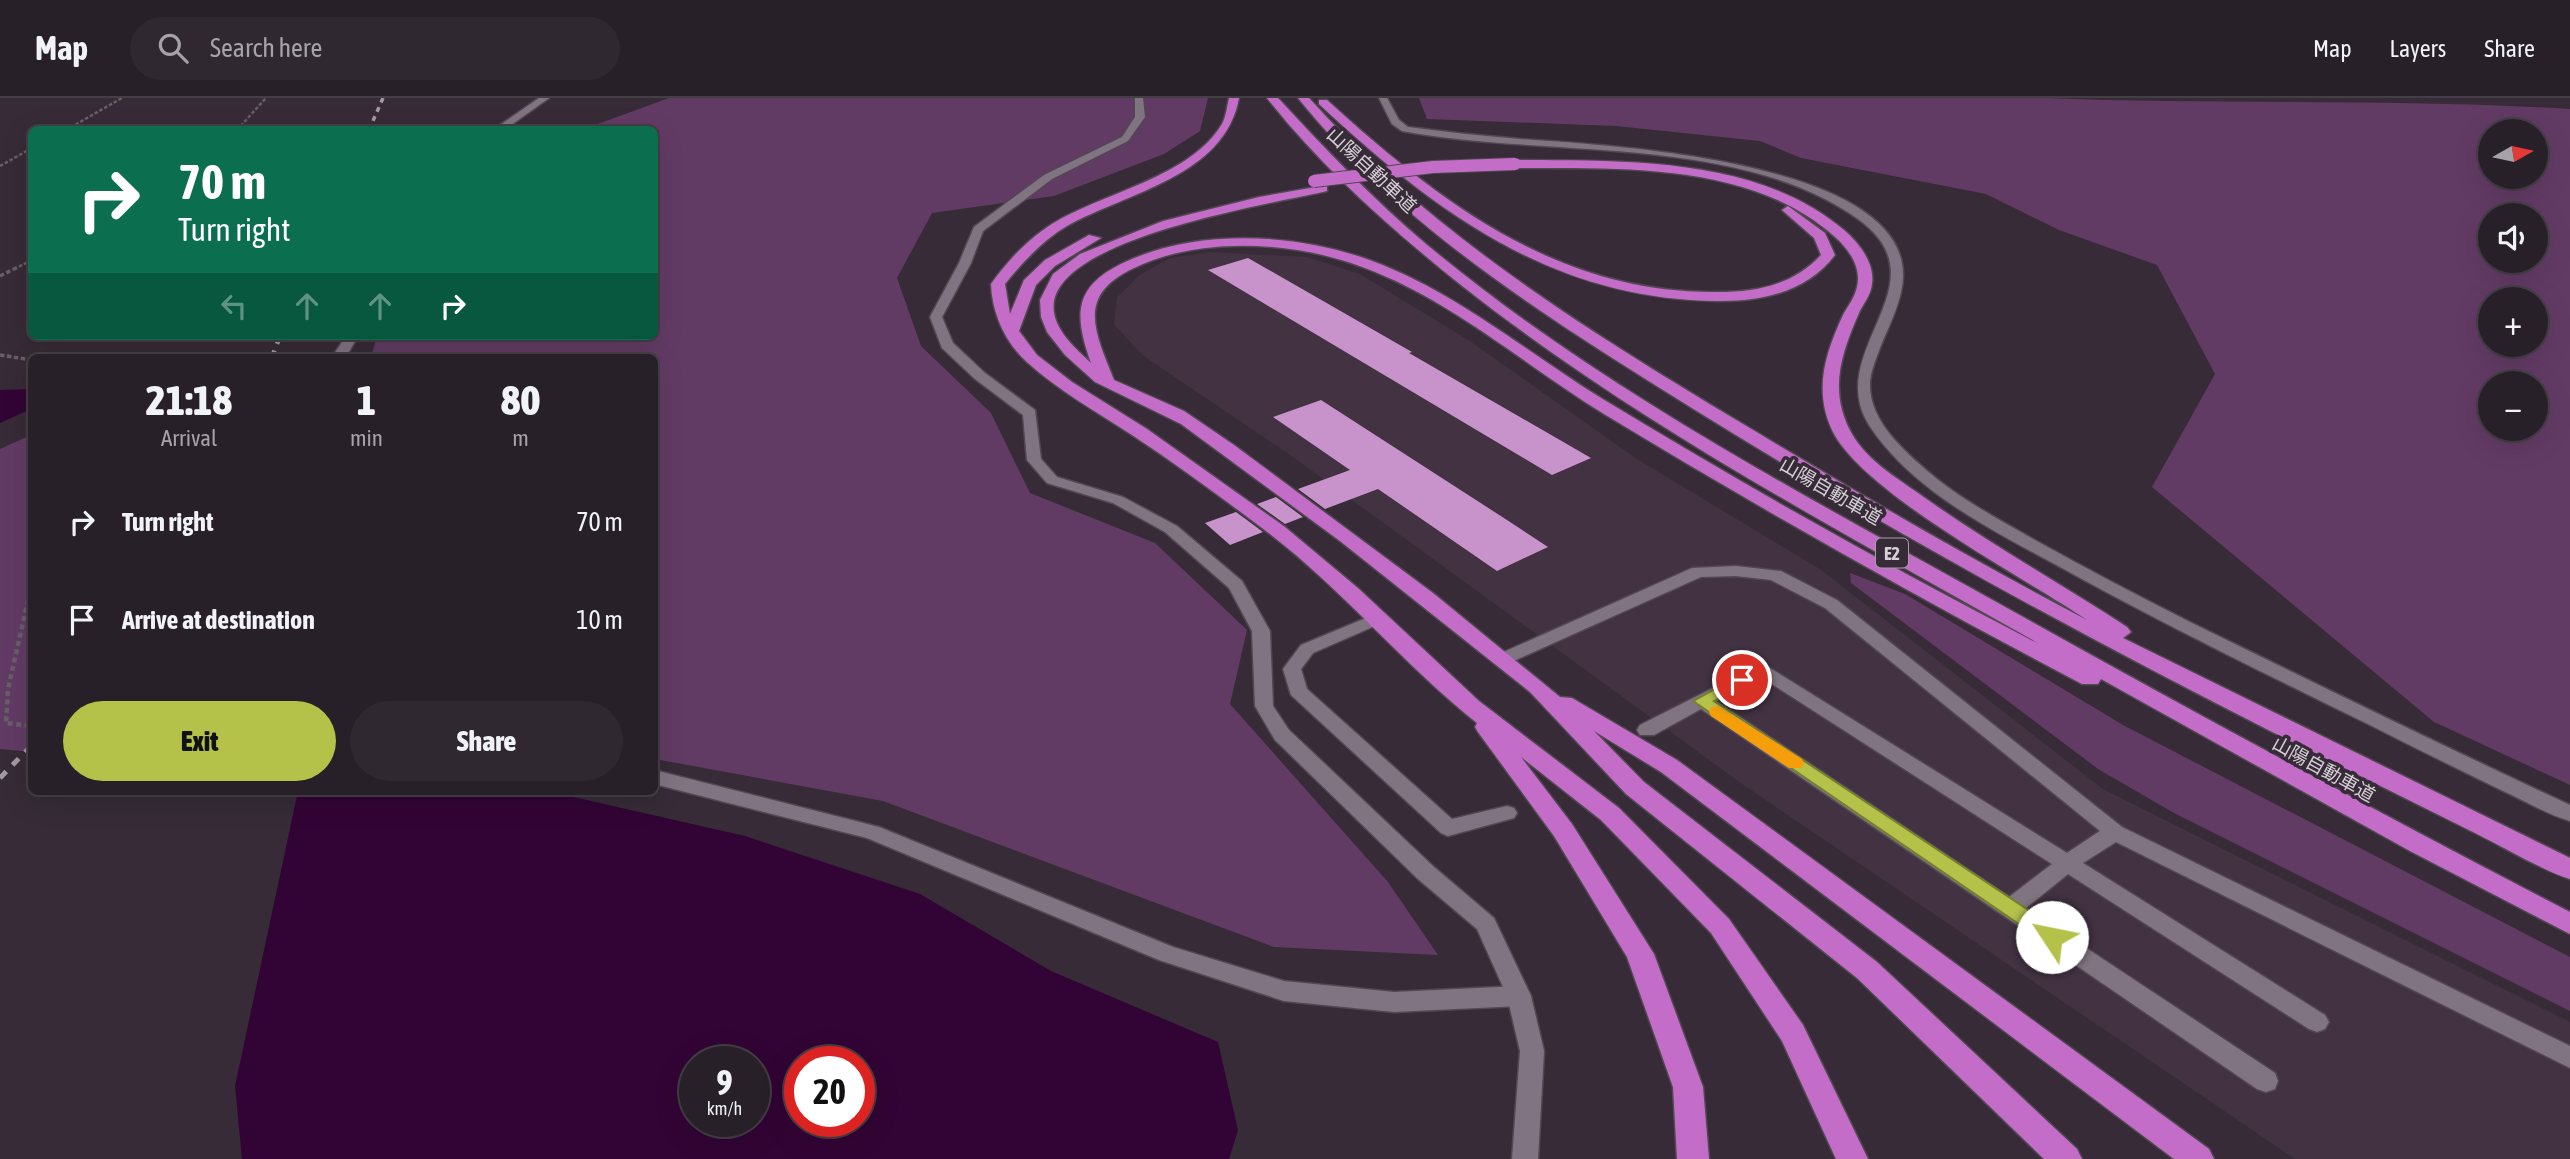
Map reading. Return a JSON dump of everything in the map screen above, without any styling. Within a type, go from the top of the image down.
[{"type":"highway","points":[[1234,98],[1231,122],[1220,139],[1193,159],[1061,225],[1023,252],[998,284],[999,308],[1011,331],[1031,358],[1066,385],[1141,433],[1278,531],[1378,618],[1471,706],[1610,814],[1720,926],[1793,1034],[1852,1159]]},
{"type":"highway","name":"山陽自動車道","points":[[1272,98],[1326,160],[1406,233],[1480,293],[1572,358],[1686,431],[1844,526],[2376,824],[2570,924]]},
{"type":"highway","name":"山陽自動車道","points":[[1303,98],[1363,161],[1428,218],[1520,288],[1638,368],[1961,560],[2203,688],[2570,869]]},
{"type":"highway","points":[[1319,98],[1367,144],[1471,222],[1528,256],[1578,276],[1659,296],[1713,299],[1748,296],[1775,292],[1798,283],[1815,272],[1828,254],[1820,236],[1791,211],[1750,195],[1657,176],[1519,167]]},
{"type":"highway","points":[[1011,331],[1029,283],[1050,263],[1102,234],[1168,212],[1240,194],[1519,167],[1604,164],[1676,171],[1738,182],[1799,204],[1836,226],[1858,251],[1866,283],[1832,355],[1829,386],[1843,433],[1871,467],[1945,523],[2073,599],[2203,688]]},
{"type":"highway","points":[[1318,185],[1152,229],[1098,250],[1062,275],[1047,298],[1051,330],[1076,357],[1108,383],[1183,417],[1538,687],[1635,788],[1867,970],[2066,1159]]},
{"type":"highway","points":[[1108,383],[1085,317],[1090,295],[1107,274],[1172,251],[1228,243],[1293,245],[1355,260],[1432,293],[1590,398],[1998,632],[2376,824]]},
{"type":"highway","points":[[1538,687],[1669,766],[2198,1159]]},
{"type":"highway","points":[[1471,706],[1563,830],[1640,954],[1688,1087],[1693,1159]]},
{"type":"street","points":[[504,126],[545,98]]},
{"type":"street","points":[[1139,98],[1140,117],[1125,139],[1048,177],[978,229],[965,263],[936,317],[947,345],[980,376],[1030,413],[1034,460],[1052,480],[1118,500],[1171,529],[1236,585],[1261,631],[1264,706],[1282,735],[1426,873],[1486,924],[1518,996],[1532,1051],[1525,1159]]},
{"type":"street","points":[[1384,98],[1395,122],[1405,128],[1716,162],[1769,175],[1821,195],[1855,213],[1882,232],[1894,248],[1900,264],[1898,286],[1863,382],[1868,413],[1924,476],[1972,510],[2120,595],[2570,814]]},
{"type":"street","points":[[1503,659],[1698,572],[1736,571],[1775,575],[1831,604],[2115,832],[2570,1058]]},
{"type":"street","points":[[1378,618],[1307,649],[1292,669],[1298,691],[1448,828],[1507,813]]},
{"type":"street","points":[[1647,730],[1762,669],[2318,1022]]},
{"type":"street","points":[[1702,701],[2266,1081]]},
{"type":"street","points":[[658,779],[872,832],[1167,954],[1284,991],[1394,1002],[1518,996]]},
{"type":"street","points":[[2010,908],[2067,863],[2115,832]]},
{"type":"path","points":[[73,126],[122,98]]},
{"type":"path","points":[[241,126],[266,98]]},
{"type":"path","points":[[0,166],[28,150]]},
{"type":"path","points":[[0,276],[28,262]]},
{"type":"path","points":[[0,355],[28,359]]},
{"type":"path","points":[[28,601],[8,689],[6,723],[28,726]]},
{"type":"shaded area","points":[[669,98],[1208,98],[1200,131],[1164,154],[1054,196],[932,213],[897,278],[921,346],[991,413],[1030,493],[1155,543],[1247,630],[1230,704],[1388,882],[1438,955],[1274,947],[883,801],[658,760],[658,354],[372,354],[376,340],[658,340],[658,126],[558,126],[595,125]]},
{"type":"shaded area","points":[[1419,98],[2045,98],[2439,104],[2570,109],[2570,785],[2434,722],[2152,487],[2215,374],[2157,265],[2059,230],[1986,194],[1801,158],[1760,141],[1616,126],[1427,119]]},
{"type":"shaded area","points":[[1211,252],[1307,257],[1360,274],[1470,341],[1637,459],[1820,569],[2103,789],[2570,1022],[2570,1159],[2295,1159],[1742,784],[1293,457],[1142,355],[1114,324],[1117,297],[1141,274],[1170,258]]},
{"type":"shaded area","points":[[28,389],[28,410],[0,423],[0,390]]},
{"type":"shaded area","points":[[28,437],[28,752],[0,749],[0,449]]},
{"type":"shaded area","points":[[1850,573],[1905,594],[2123,725],[2570,957],[2570,1011],[2174,813],[2098,769],[1851,583]]},
{"type":"shaded area","points":[[297,795],[565,795],[745,836],[920,894],[1051,971],[1218,1042],[1238,1130],[1229,1159],[242,1159],[235,1086]]},
{"type":"building","points":[[1248,258],[1591,458],[1552,475],[1208,270]]},
{"type":"building","points":[[1321,400],[1548,547],[1497,571],[1378,489],[1325,509],[1298,489],[1350,470],[1273,417]]},
{"type":"building","points":[[1276,497],[1303,517],[1285,524],[1257,504]]},
{"type":"building","points":[[1236,512],[1263,532],[1230,545],[1205,523]]},
{"type":"railway","points":[[371,126],[383,98]]},
{"type":"railway","points":[[273,354],[278,340]]},
{"type":"railway","points":[[0,778],[28,749]]},
{"type":"slow traffic","points":[[1718,712],[1795,764]]},
{"type":"route","points":[[1742,680],[1702,701],[2052,937]]}]
